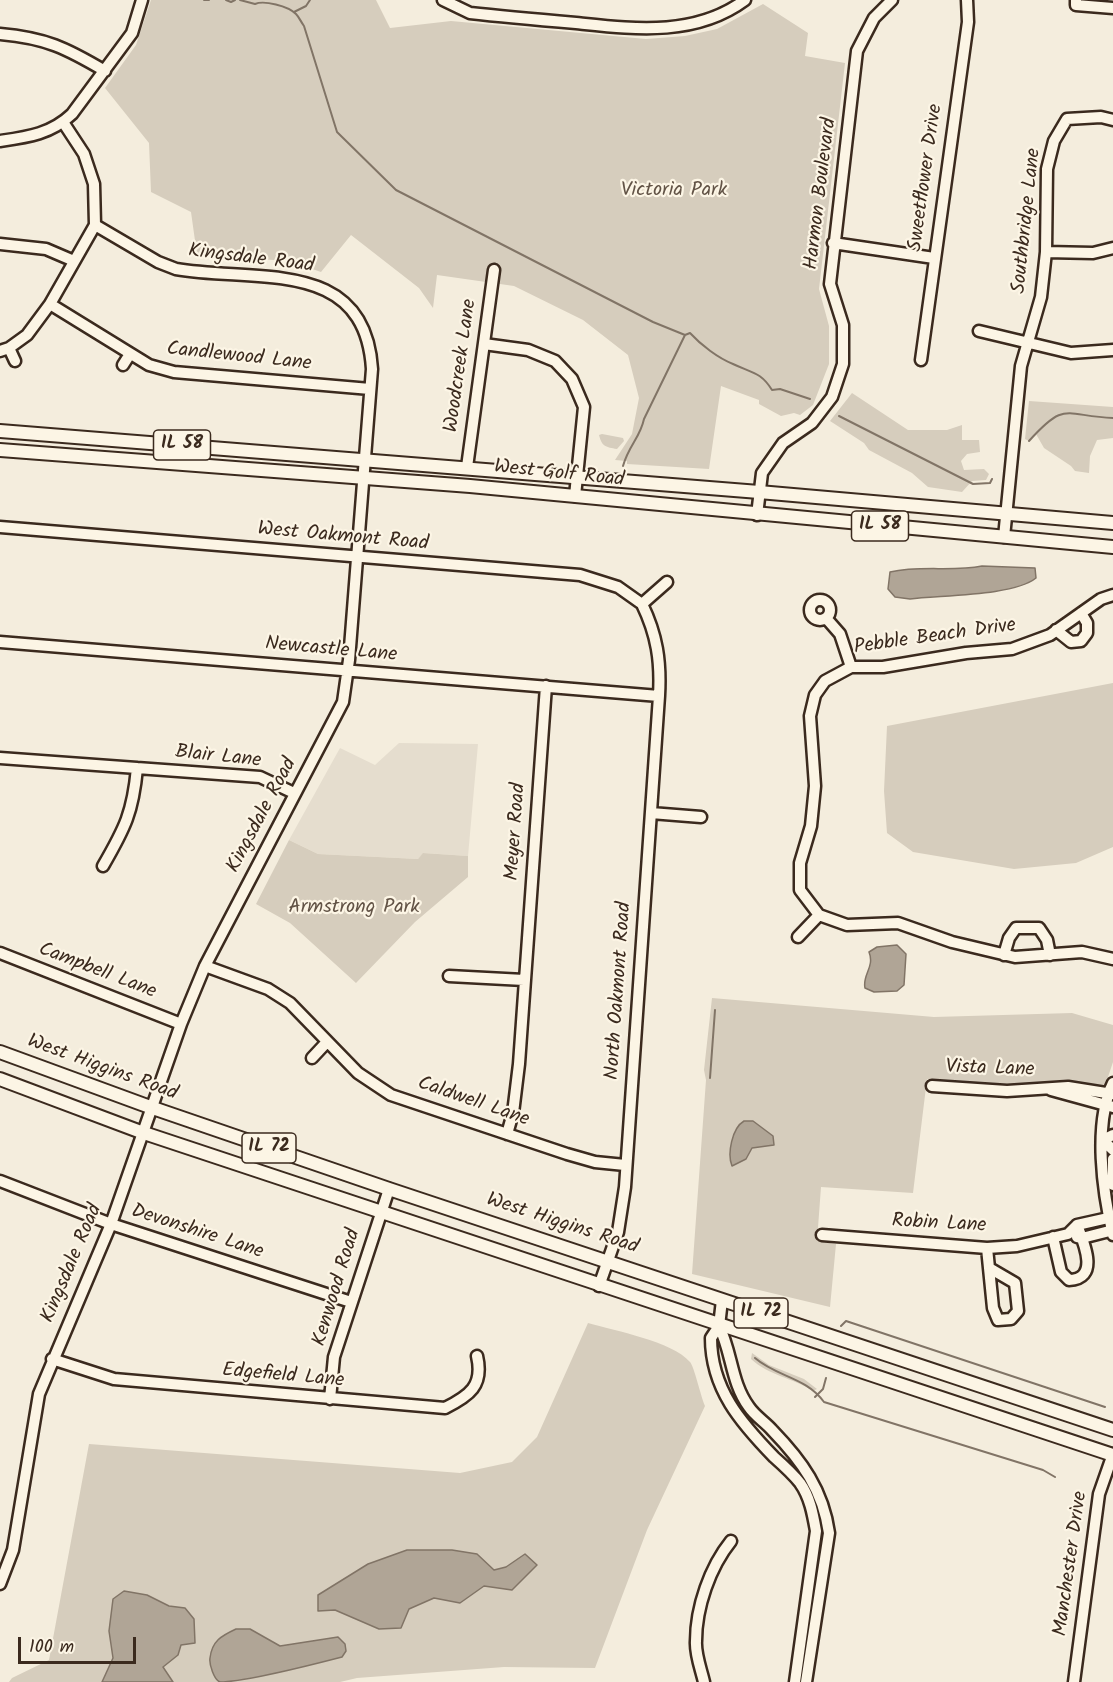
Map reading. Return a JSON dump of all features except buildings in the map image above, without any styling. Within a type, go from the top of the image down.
[{"type":"main road","name":"West Golf Road","points":[[0,430],[577,476],[1113,523]]},
{"type":"main road","name":"West Golf Road","points":[[0,450],[575,496],[1113,547]]},
{"type":"main road","name":"West Higgins Road","points":[[0,1052],[150,1107],[389,1189],[608,1260],[1113,1430]]},
{"type":"main road","name":"IL 72","points":[[0,1079],[141,1132],[719,1326],[1113,1455]]},
{"type":"street","points":[[0,141],[37,136],[63,122],[78,108],[132,33],[142,0]]},
{"type":"street","points":[[444,2],[471,13],[657,29],[708,19],[745,0]]},
{"type":"street","name":"Harmon Boulevard","points":[[757,515],[762,473],[783,443],[812,423],[832,397],[843,364],[843,325],[830,284],[857,51],[874,18],[892,0]]},
{"type":"street","name":"Sweetflower Drive","points":[[921,360],[968,22],[967,0]]},
{"type":"street","points":[[1076,2],[1113,8]]},
{"type":"street","points":[[0,34],[33,37],[65,47],[105,71]]},
{"type":"street","name":"Southbridge Lane","points":[[1004,537],[1021,366],[1041,297],[1046,252],[1047,169],[1053,141],[1067,119],[1101,117],[1113,120]]},
{"type":"street","points":[[15,361],[5,350],[27,335],[50,304],[95,225],[94,184],[84,154],[63,122]]},
{"type":"street","name":"Kingsdale Road","points":[[0,1584],[13,1550],[36,1406],[52,1359],[111,1224],[141,1132],[181,1024],[205,966],[339,710],[348,670],[370,389],[371,347],[362,326],[344,303],[320,286],[298,280],[176,268],[158,262],[95,225]]},
{"type":"street","points":[[833,243],[934,258]]},
{"type":"street","points":[[0,244],[46,249],[74,261]]},
{"type":"street","points":[[1046,252],[1093,253],[1113,248]]},
{"type":"street","name":"Woodcreek Lane","points":[[467,467],[494,270]]},
{"type":"street","name":"Candlewood Lane","points":[[50,304],[148,365],[174,372],[370,389]]},
{"type":"street","points":[[979,331],[1071,353],[1113,350]]},
{"type":"street","points":[[484,344],[528,350],[555,361],[572,378],[584,407],[575,496]]},
{"type":"street","points":[[123,365],[130,354]]},
{"type":"street","name":"West Oakmont Road","points":[[0,527],[580,575],[618,587],[642,604]]},
{"type":"street","points":[[642,604],[667,582]]},
{"type":"street","name":"Pebble Beach Drive","points":[[819,915],[800,890],[800,863],[811,826],[815,786],[810,716],[815,695],[825,681],[851,667],[883,668],[966,653],[1012,649],[1056,630],[1101,599],[1113,595]]},
{"type":"street","name":"North Oakmont Road","points":[[599,1286],[621,1218],[659,696],[659,653],[654,628],[642,604]]},
{"type":"street","points":[[1056,630],[1071,642],[1081,641],[1087,633],[1087,623],[1081,613]]},
{"type":"street","points":[[826,618],[840,634],[851,667]]},
{"type":"street","name":"Newcastle Lane","points":[[0,642],[659,696]]},
{"type":"street","name":"Meyer Road","points":[[507,1134],[513,1113],[519,1064],[546,686]]},
{"type":"street","name":"Blair Lane","points":[[0,758],[260,777],[294,793]]},
{"type":"street","points":[[103,866],[126,828],[135,798],[137,768]]},
{"type":"street","points":[[651,813],[701,817]]},
{"type":"street","points":[[798,937],[819,915],[847,925],[898,923],[952,942],[1015,957],[1082,952],[1113,959]]},
{"type":"street","points":[[1005,955],[1009,938],[1016,928],[1039,928],[1047,940],[1050,955]]},
{"type":"street","name":"Campbell Lane","points":[[0,953],[181,1024]]},
{"type":"street","name":"Caldwell Lane","points":[[205,966],[268,989],[290,1003],[326,1043],[358,1073],[392,1095],[595,1162],[625,1165]]},
{"type":"street","points":[[449,976],[524,980]]},
{"type":"street","points":[[312,1058],[326,1043]]},
{"type":"street","points":[[1082,1238],[1113,1232],[1101,1176],[1108,1137],[1110,1094],[1113,1083]]},
{"type":"street","name":"Vista Lane","points":[[932,1086],[1007,1091],[1068,1087],[1110,1094]]},
{"type":"street","name":"Vista Lane","points":[[1048,1089],[1109,1106]]},
{"type":"street","points":[[1108,1137],[1113,1150]]},
{"type":"street","points":[[1113,1159],[1113,1185]]},
{"type":"street","name":"Devonshire Lane","points":[[0,1180],[111,1224],[351,1302]]},
{"type":"street","name":"Kenwood Road","points":[[330,1400],[334,1358],[389,1189]]},
{"type":"street","points":[[1068,1234],[1077,1225],[1110,1217]]},
{"type":"street","points":[[1053,1237],[1061,1272],[1069,1280],[1079,1280],[1086,1275],[1088,1268],[1077,1225]]},
{"type":"street","name":"Robin Lane","points":[[822,1235],[987,1248],[1017,1246],[1068,1234],[1082,1238]]},
{"type":"street","points":[[987,1248],[991,1269]]},
{"type":"street","points":[[722,1300],[719,1326],[711,1338],[711,1352],[718,1380],[729,1405],[750,1432],[799,1482],[807,1497],[816,1531],[795,1682]]},
{"type":"street","points":[[719,1326],[727,1342],[737,1387],[750,1408],[796,1456],[810,1475],[826,1512],[829,1533],[806,1682]]},
{"type":"street","name":"Edgefield Lane","points":[[52,1359],[114,1379],[330,1400],[445,1408],[469,1395],[481,1371],[477,1356]]},
{"type":"street","name":"Manchester Drive","points":[[1074,1682],[1100,1494],[1113,1455]]},
{"type":"street","points":[[704,1682],[695,1642],[700,1609],[716,1562],[731,1541]]},
{"type":"shaded area","points":[[982,566],[1035,568],[1036,578],[1026,584],[995,592],[910,599],[895,597],[888,589],[890,572]]},
{"type":"shaded area","points":[[399,743],[478,744],[468,856],[424,853],[418,859],[318,854],[289,840],[340,748],[375,765]]},
{"type":"shaded area","points":[[897,945],[906,954],[904,985],[897,991],[874,992],[865,988],[865,979],[870,967],[869,952],[877,947]]},
{"type":"shaded area","points":[[744,1121],[753,1121],[773,1136],[774,1145],[752,1148],[746,1159],[732,1166],[730,1155],[732,1142],[736,1129]]},
{"type":"shaded area","points":[[407,1550],[452,1550],[477,1554],[494,1570],[506,1567],[525,1554],[537,1565],[512,1590],[484,1586],[460,1603],[434,1598],[409,1609],[401,1628],[379,1629],[335,1610],[318,1611],[318,1595],[368,1564]]},
{"type":"shaded area","points":[[124,1591],[147,1595],[169,1606],[185,1608],[194,1619],[195,1643],[181,1645],[178,1655],[163,1667],[173,1682],[102,1682],[113,1658],[109,1631],[113,1599]]},
{"type":"shaded area","points":[[236,1629],[250,1629],[280,1646],[338,1637],[345,1644],[346,1651],[342,1657],[315,1664],[262,1676],[220,1682],[211,1668],[211,1652],[218,1640]]},
{"type":"green space","name":"Victoria Park","points":[[151,0],[376,0],[390,28],[451,21],[646,39],[685,36],[717,29],[763,4],[808,33],[805,56],[845,63],[819,289],[829,326],[829,364],[813,405],[800,415],[794,413],[781,416],[759,404],[759,400],[721,386],[709,469],[627,464],[627,461],[615,460],[632,434],[639,398],[628,355],[583,320],[514,286],[437,275],[433,308],[419,288],[351,235],[321,272],[289,261],[197,255],[191,212],[151,192],[149,143],[105,88],[136,45]]},
{"type":"green space","points":[[852,393],[908,430],[947,430],[962,425],[962,440],[979,440],[980,452],[967,454],[961,461],[964,470],[984,469],[989,474],[986,480],[972,481],[962,492],[928,487],[912,473],[869,450],[864,443],[830,421]]},
{"type":"green space","points":[[1029,401],[1113,407],[1113,438],[1097,440],[1090,456],[1089,473],[1075,471],[1044,448],[1036,434],[1029,441],[1025,439]]},
{"type":"green space","points":[[599,435],[623,438],[624,441],[617,449],[607,447],[600,439]]},
{"type":"green space","points":[[1113,683],[1113,847],[1076,863],[1014,869],[913,852],[887,833],[884,791],[887,726]]},
{"type":"green space","name":"Armstrong Park","points":[[289,840],[318,854],[418,859],[423,853],[468,856],[468,877],[415,922],[356,983],[290,923],[256,904]]},
{"type":"green space","points":[[712,998],[934,1017],[1072,1013],[1113,1025],[1113,1062],[1101,1098],[927,1079],[913,1193],[821,1187],[817,1241],[836,1244],[830,1307],[692,1274],[706,1080],[704,1070]]},
{"type":"green space","points":[[588,1323],[657,1343],[682,1355],[692,1365],[705,1406],[647,1530],[595,1668],[504,1667],[357,1678],[340,1682],[9,1682],[12,1678],[49,1660],[89,1444],[460,1473],[512,1462],[537,1437]]},
{"type":"green space","points":[[752,1353],[769,1365],[804,1379],[817,1389],[813,1391],[765,1369],[751,1359]]},
{"type":"waterway","points":[[204,0],[209,0]]},
{"type":"waterway","points":[[226,0],[231,2],[235,0]]},
{"type":"waterway","points":[[240,0],[255,4],[276,4],[297,15],[304,26],[337,132],[396,190],[653,322],[685,335],[690,333],[722,358],[760,376],[772,390],[780,389],[810,399]]},
{"type":"waterway","points":[[294,12],[306,6],[310,0]]},
{"type":"waterway","points":[[623,466],[685,335]]},
{"type":"waterway","points":[[1029,441],[1051,420],[1066,413],[1113,418]]},
{"type":"waterway","points":[[839,416],[973,484],[990,483],[992,479]]},
{"type":"waterway","points":[[710,1078],[715,1010]]},
{"type":"waterway","points":[[841,1326],[846,1321],[1105,1407]]},
{"type":"waterway","points":[[755,1358],[809,1387],[824,1402],[1043,1470],[1055,1477]]},
{"type":"waterway","points":[[815,1397],[823,1389],[826,1378]]}]
